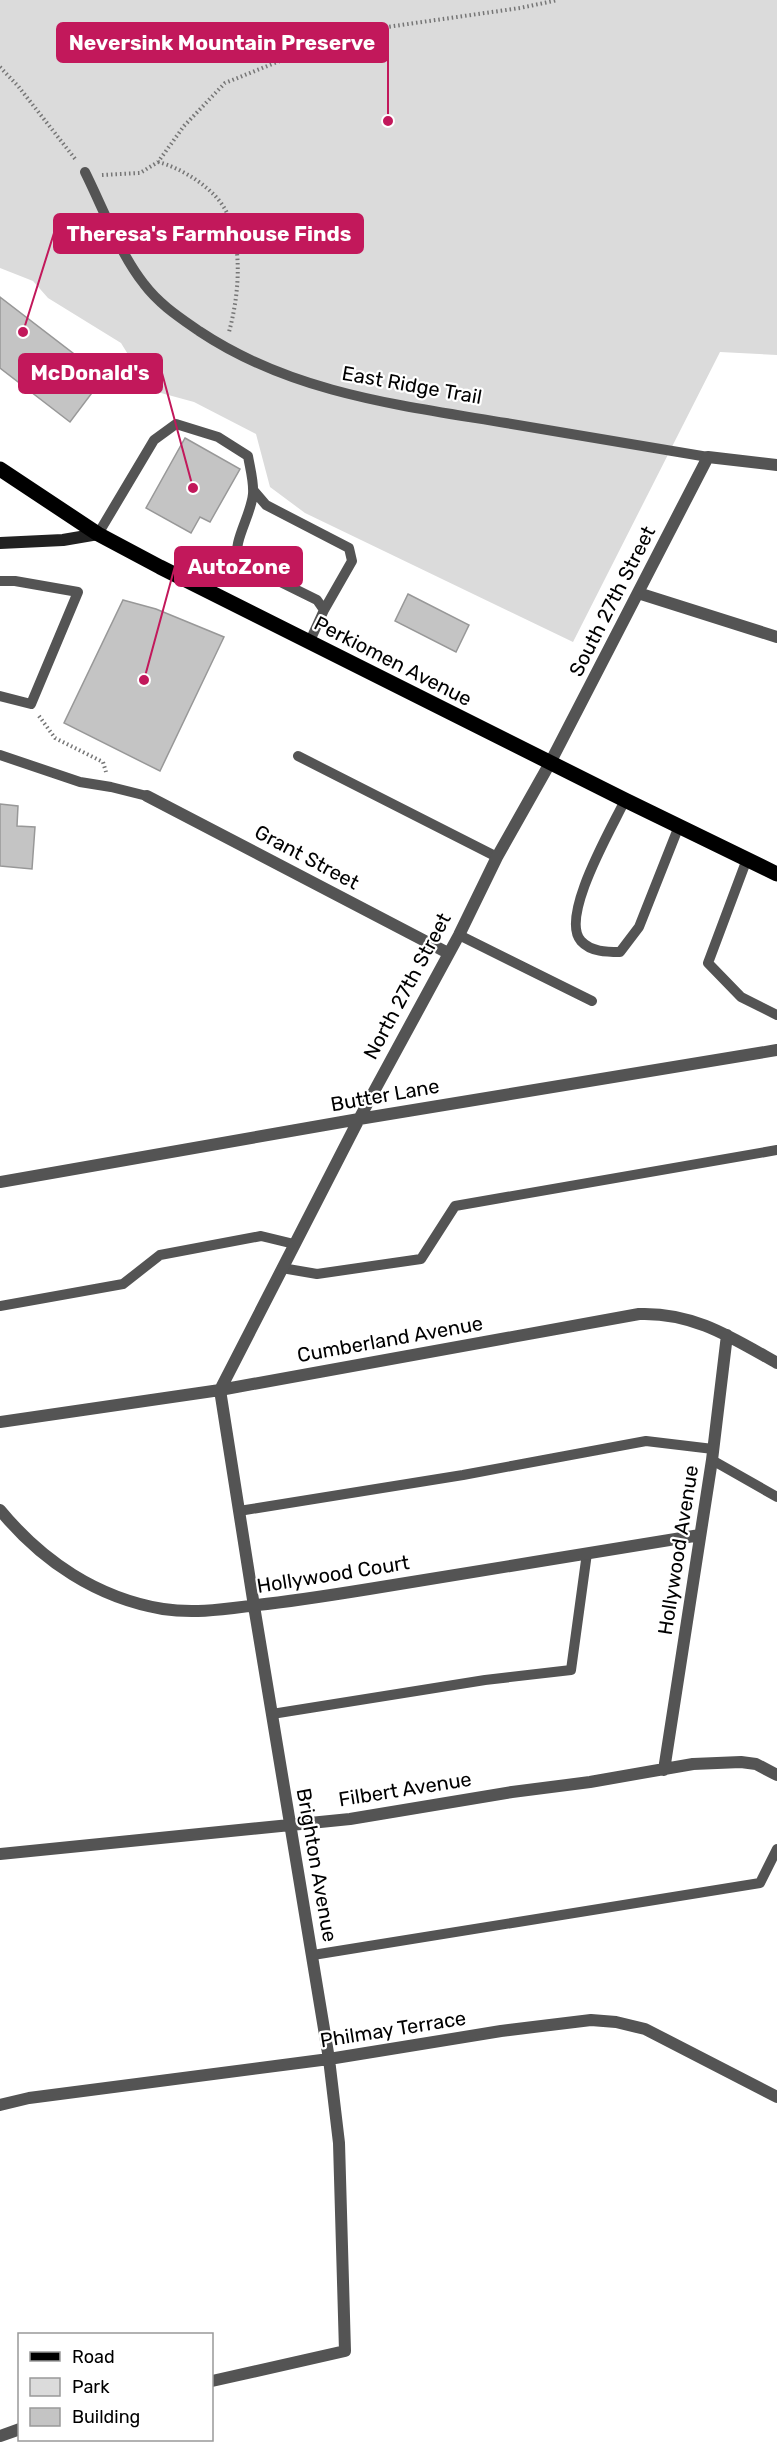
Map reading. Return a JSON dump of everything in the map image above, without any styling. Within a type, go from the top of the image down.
[{"type":"main road","name":"Perkiomen Avenue","points":[[0,469],[98,534],[160,567],[777,874]]},
{"type":"main road","points":[[0,543],[63,540],[98,534]]},
{"type":"street","points":[[708,457],[777,465]]},
{"type":"street","name":"South 27th Street","points":[[550,763],[708,457]]},
{"type":"street","points":[[638,593],[777,637]]},
{"type":"street","name":"North 27th Street","points":[[220,1390],[359,1119],[459,935],[497,857],[550,763]]},
{"type":"street","name":"Grant Street","points":[[147,796],[448,953]]},
{"type":"street","name":"Butter Lane","points":[[0,1182],[359,1119],[777,1050]]},
{"type":"street","name":"Cumberland Avenue","points":[[0,1422],[220,1390],[639,1314],[676,1316],[727,1335],[777,1363]]},
{"type":"street","name":"Hollywood Avenue","points":[[664,1770],[712,1455],[727,1335]]},
{"type":"street","name":"Brighton Avenue","points":[[213,2381],[345,2351],[339,2144],[329,2060],[220,1390]]},
{"type":"street","name":"Hollywood Court","points":[[1,1514],[34,1547],[62,1569],[94,1587],[128,1600],[160,1608],[205,1612],[700,1535]]},
{"type":"street","name":"Filbert Avenue","points":[[0,1854],[350,1819],[693,1764],[741,1762],[756,1764],[777,1775]]},
{"type":"street","name":"Philmay Terrace","points":[[0,2105],[29,2098],[329,2060],[576,2020],[616,2022],[645,2030],[777,2097]]},
{"type":"street","points":[[0,2436],[18,2430]]},
{"type":"lane","points":[[85,172],[119,243],[143,284],[170,311],[211,338],[261,366],[307,383],[375,401],[708,457]]},
{"type":"lane","points":[[98,534],[154,440],[176,424],[218,437],[248,456],[254,491],[250,510],[235,550],[238,561],[317,600],[324,610]]},
{"type":"lane","points":[[254,491],[266,505],[349,548],[352,561],[309,642]]},
{"type":"lane","points":[[0,581],[15,581],[78,592],[31,704],[0,696]]},
{"type":"lane","points":[[0,755],[80,782],[147,796]]},
{"type":"lane","points":[[298,756],[497,857]]},
{"type":"lane","points":[[625,800],[591,869],[577,913],[575,929],[581,941],[600,952],[620,952],[639,927],[679,826]]},
{"type":"lane","points":[[747,859],[708,963],[741,997],[777,1015]]},
{"type":"lane","points":[[459,935],[592,1001]]},
{"type":"lane","points":[[282,1268],[317,1274],[421,1259],[455,1206],[777,1150]]},
{"type":"lane","points":[[0,1306],[123,1284],[160,1255],[169,1253],[261,1236],[294,1244]]},
{"type":"lane","points":[[239,1511],[463,1475],[646,1441],[712,1455],[777,1497]]},
{"type":"lane","points":[[272,1714],[485,1680],[571,1670],[587,1553]]},
{"type":"lane","points":[[312,1955],[760,1882],[777,1849]]},
{"type":"path","points":[[0,67],[18,86],[85,172],[108,176],[140,173],[158,162],[183,126],[225,83],[352,32],[520,8],[558,0]]},
{"type":"path","points":[[158,162],[175,166],[193,177],[226,211],[238,268],[234,312],[229,333]]},
{"type":"path","points":[[31,704],[55,738],[103,762]]},
{"type":"green space","points":[[0,0],[777,0],[777,355],[720,352],[573,642],[305,513],[270,487],[256,434],[194,402],[150,390],[121,343],[48,298],[33,281],[0,268]]},
{"type":"building","points":[[0,297],[104,377],[70,422],[0,368]]},
{"type":"building","points":[[185,438],[240,469],[210,522],[200,517],[191,533],[146,508]]},
{"type":"building","points":[[408,594],[469,625],[456,652],[395,621]]},
{"type":"building","points":[[123,600],[156,609],[224,637],[160,771],[64,723]]},
{"type":"building","points":[[0,804],[18,806],[17,826],[35,827],[32,869],[0,866]]},
{"type":"place","name":"Neversink Mountain Preserve","points":[[388,121]]},
{"type":"place","name":"Theresa's Farmhouse Finds","points":[[23,332]]},
{"type":"place","name":"McDonald's","points":[[193,488]]},
{"type":"place","name":"AutoZone","points":[[144,680]]}]
